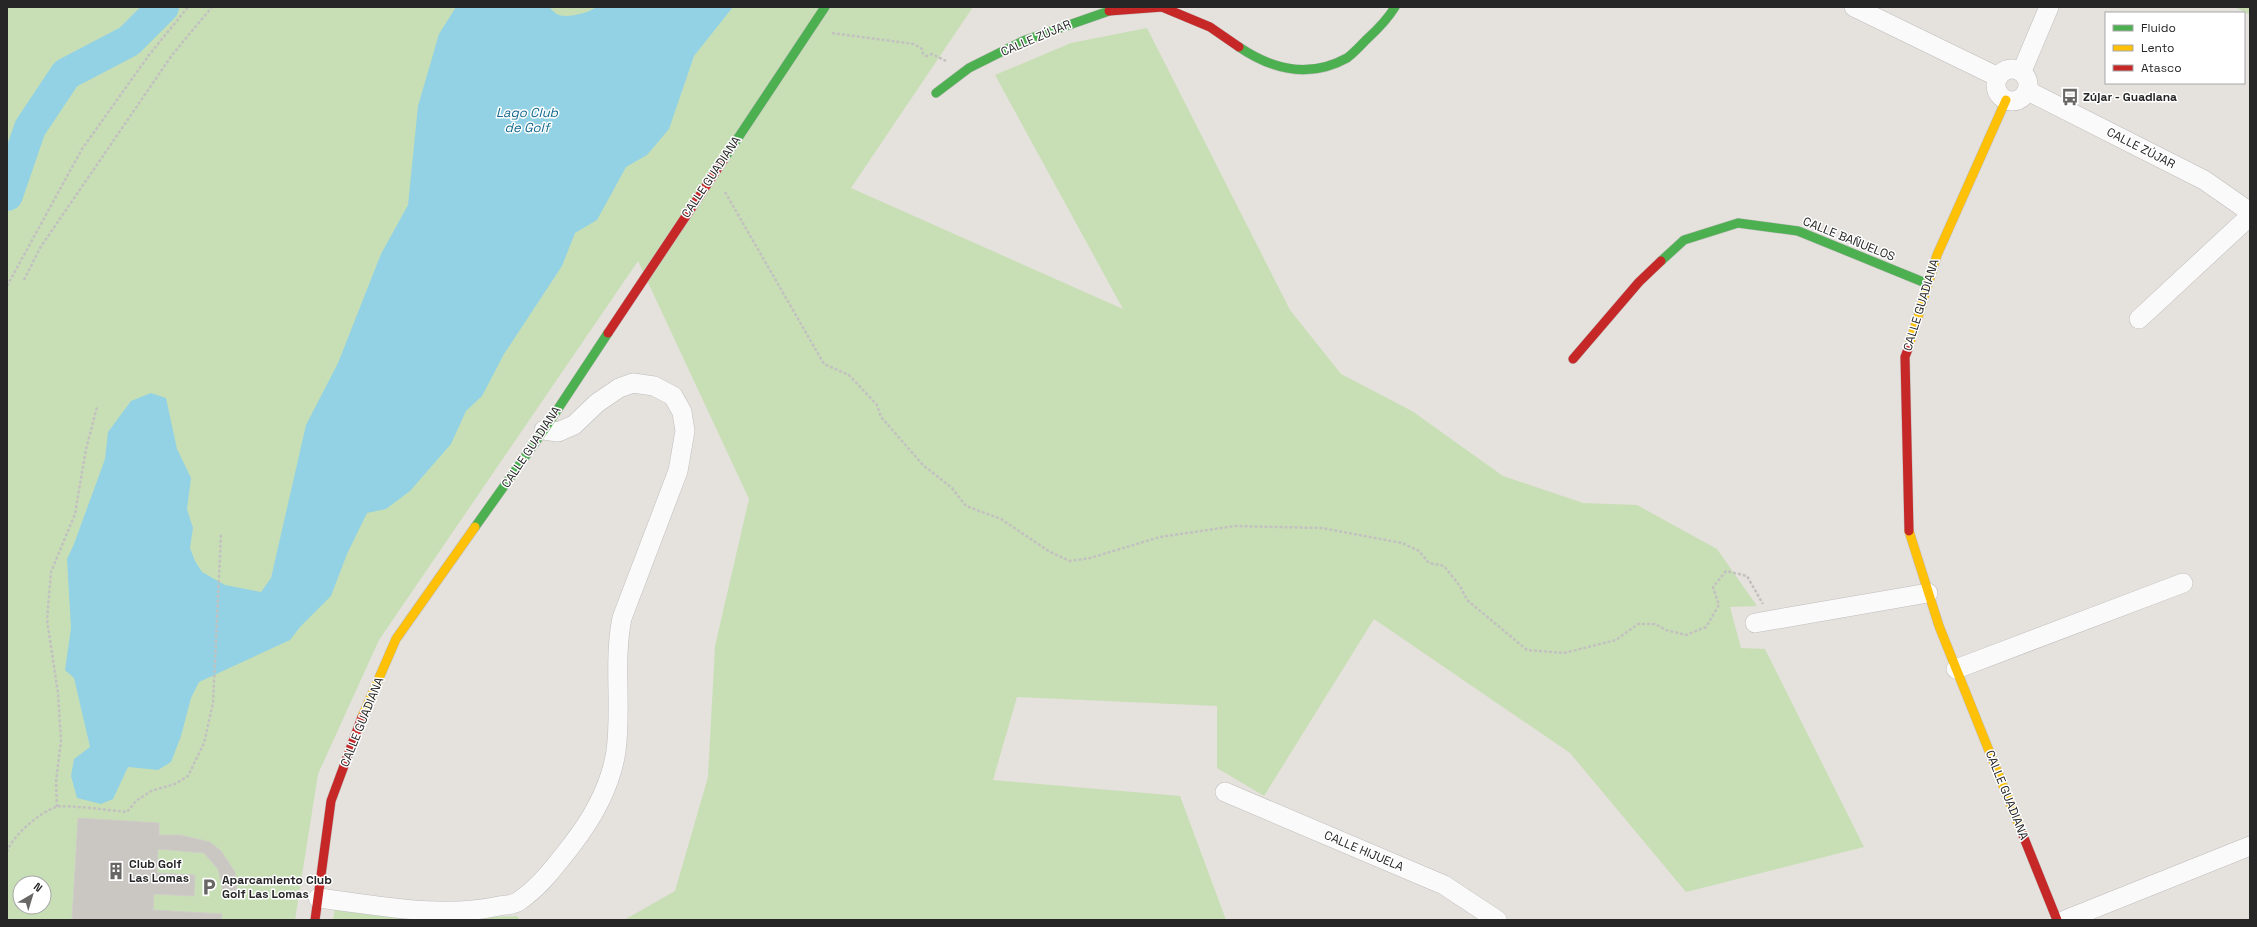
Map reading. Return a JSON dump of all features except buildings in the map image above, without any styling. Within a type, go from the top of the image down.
[{"type":"street","name":"CALLE GUADIANA","points":[[315,920],[331,801],[354,734],[396,639],[544,430],[713,173],[825,7]]},
{"type":"street","name":"CALLE ZÚJAR","points":[[936,93],[968,68],[1023,42],[1104,10],[1162,7],[1210,27],[1258,60],[1289,69],[1318,70],[1348,57],[1386,21],[1395,7]]},
{"type":"street","points":[[1854,7],[1998,77]]},
{"type":"street","points":[[2022,71],[2049,7]]},
{"type":"street","points":[[2006,69],[2017,69],[2022,71],[2028,80],[2028,90],[2022,99],[2017,101],[2006,100],[1998,93],[1996,87],[1998,77],[2006,69]]},
{"type":"street","name":"CALLE ZÚJAR","points":[[2028,90],[2204,180],[2250,212]]},
{"type":"street","name":"CALLE GUADIANA","points":[[2006,100],[1937,255],[1905,357],[1909,534],[1928,593],[1956,669],[2057,920]]},
{"type":"street","points":[[2139,319],[2250,216]]},
{"type":"street","name":"CALLE BAÑUELOS","points":[[1573,359],[1639,282],[1684,240],[1738,223],[1798,231],[1928,284]]},
{"type":"street","points":[[318,898],[445,913],[486,909],[518,902],[548,875],[587,825],[601,798],[616,752],[617,641],[622,618],[678,471],[685,431],[682,412],[673,396],[654,386],[634,383],[619,388],[597,403],[574,425],[558,432],[544,430]]},
{"type":"street","points":[[1956,669],[2183,583]]},
{"type":"street","points":[[1764,622],[1928,593]]},
{"type":"street","name":"CALLE HIJUELA","points":[[1225,792],[1444,885],[1497,920]]},
{"type":"street","points":[[2065,920],[2250,846]]},
{"type":"path","points":[[7,286],[82,149],[149,55],[188,7]]},
{"type":"path","points":[[24,280],[40,248],[172,55],[212,7]]},
{"type":"path","points":[[812,28],[840,35],[914,44],[922,49],[923,54],[926,56],[932,54],[942,57],[960,74]]},
{"type":"path","points":[[713,173],[824,364],[848,375],[877,405],[881,418],[912,453],[923,465],[952,488],[966,506],[1001,519],[1050,552],[1070,561],[1090,558],[1160,537],[1235,526],[1322,528],[1402,543],[1419,551],[1429,563],[1444,566],[1460,586],[1467,600],[1527,650],[1564,653],[1616,640],[1638,624],[1655,624],[1666,630],[1686,635],[1706,627],[1719,605],[1713,587],[1726,571],[1747,576],[1764,622]]},
{"type":"path","points":[[57,807],[56,782],[61,741],[58,693],[47,620],[51,572],[74,514],[86,449],[97,407]]},
{"type":"path","points":[[7,852],[9,844],[32,821],[57,807],[127,812],[136,801],[151,791],[175,784],[188,776],[204,743],[213,702],[221,534]]},
{"type":"green space","points":[[7,7],[973,7],[851,188],[1123,309],[995,75],[1071,43],[1147,28],[1290,310],[1341,374],[1412,411],[1503,476],[1583,503],[1637,505],[1717,549],[1757,606],[1730,607],[1741,648],[1765,649],[1864,847],[1686,892],[1570,753],[1374,619],[1264,796],[1217,768],[1217,706],[1017,697],[993,780],[1180,796],[1226,920],[624,920],[675,891],[708,777],[715,646],[749,499],[638,261],[379,640],[318,774],[295,920],[7,920]]},
{"type":"green space","points":[[2235,7],[2250,7],[2250,15]]},
{"type":"green space","points":[[336,902],[445,919],[517,916],[520,920],[333,920]]},
{"type":"water","name":"Lago Club de Golf","points":[[456,7],[549,7],[555,13],[568,16],[584,13],[596,7],[733,7],[694,56],[669,129],[647,155],[626,167],[597,220],[575,233],[562,266],[504,354],[482,396],[466,411],[451,444],[410,491],[386,509],[367,513],[347,554],[331,596],[300,627],[290,640],[199,682],[191,698],[181,736],[171,762],[158,770],[128,767],[113,799],[101,804],[77,798],[71,776],[74,759],[90,747],[74,678],[65,670],[71,628],[67,559],[74,544],[105,459],[108,432],[131,401],[151,393],[166,398],[177,449],[191,478],[187,509],[193,528],[190,548],[195,561],[202,572],[225,585],[261,592],[271,578],[306,425],[338,363],[381,254],[408,205],[418,106],[439,34]]},
{"type":"waterway","points":[[7,195],[30,128],[66,74],[129,41],[163,7]]},
{"type":"traffic: fast","points":[[724,159],[825,7]]},
{"type":"traffic: fast","points":[[1239,47],[1252,55],[1278,66],[1305,70],[1319,68],[1333,64],[1350,56],[1382,24],[1395,7]]},
{"type":"traffic: fast","points":[[936,93],[969,68],[1023,41],[1109,11]]},
{"type":"traffic: fast","points":[[1661,261],[1684,240],[1738,223],[1798,231],[1928,284]]},
{"type":"traffic: fast","points":[[475,527],[544,430],[608,333]]},
{"type":"traffic: slow","points":[[1908,349],[1937,255],[2006,100]]},
{"type":"traffic: slow","points":[[362,717],[396,639],[475,527]]},
{"type":"traffic: slow","points":[[1909,531],[1939,626],[2022,833]]},
{"type":"traffic: jam","points":[[1109,11],[1162,7],[1210,27],[1239,47]]},
{"type":"traffic: jam","points":[[608,333],[724,159]]},
{"type":"traffic: jam","points":[[1573,359],[1639,282],[1661,261]]},
{"type":"traffic: jam","points":[[1908,349],[1905,357],[1909,531]]},
{"type":"traffic: jam","points":[[315,920],[331,801],[362,717]]},
{"type":"traffic: jam","points":[[2022,833],[2057,920]]},
{"type":"place","name":"Zújar - Guadiana","points":[[2070,97]]},
{"type":"place","name":"Club Golf Las Lomas","points":[[116,871]]},
{"type":"place","name":"Aparcamiento Club Golf Las Lomas","points":[[209,887]]}]
